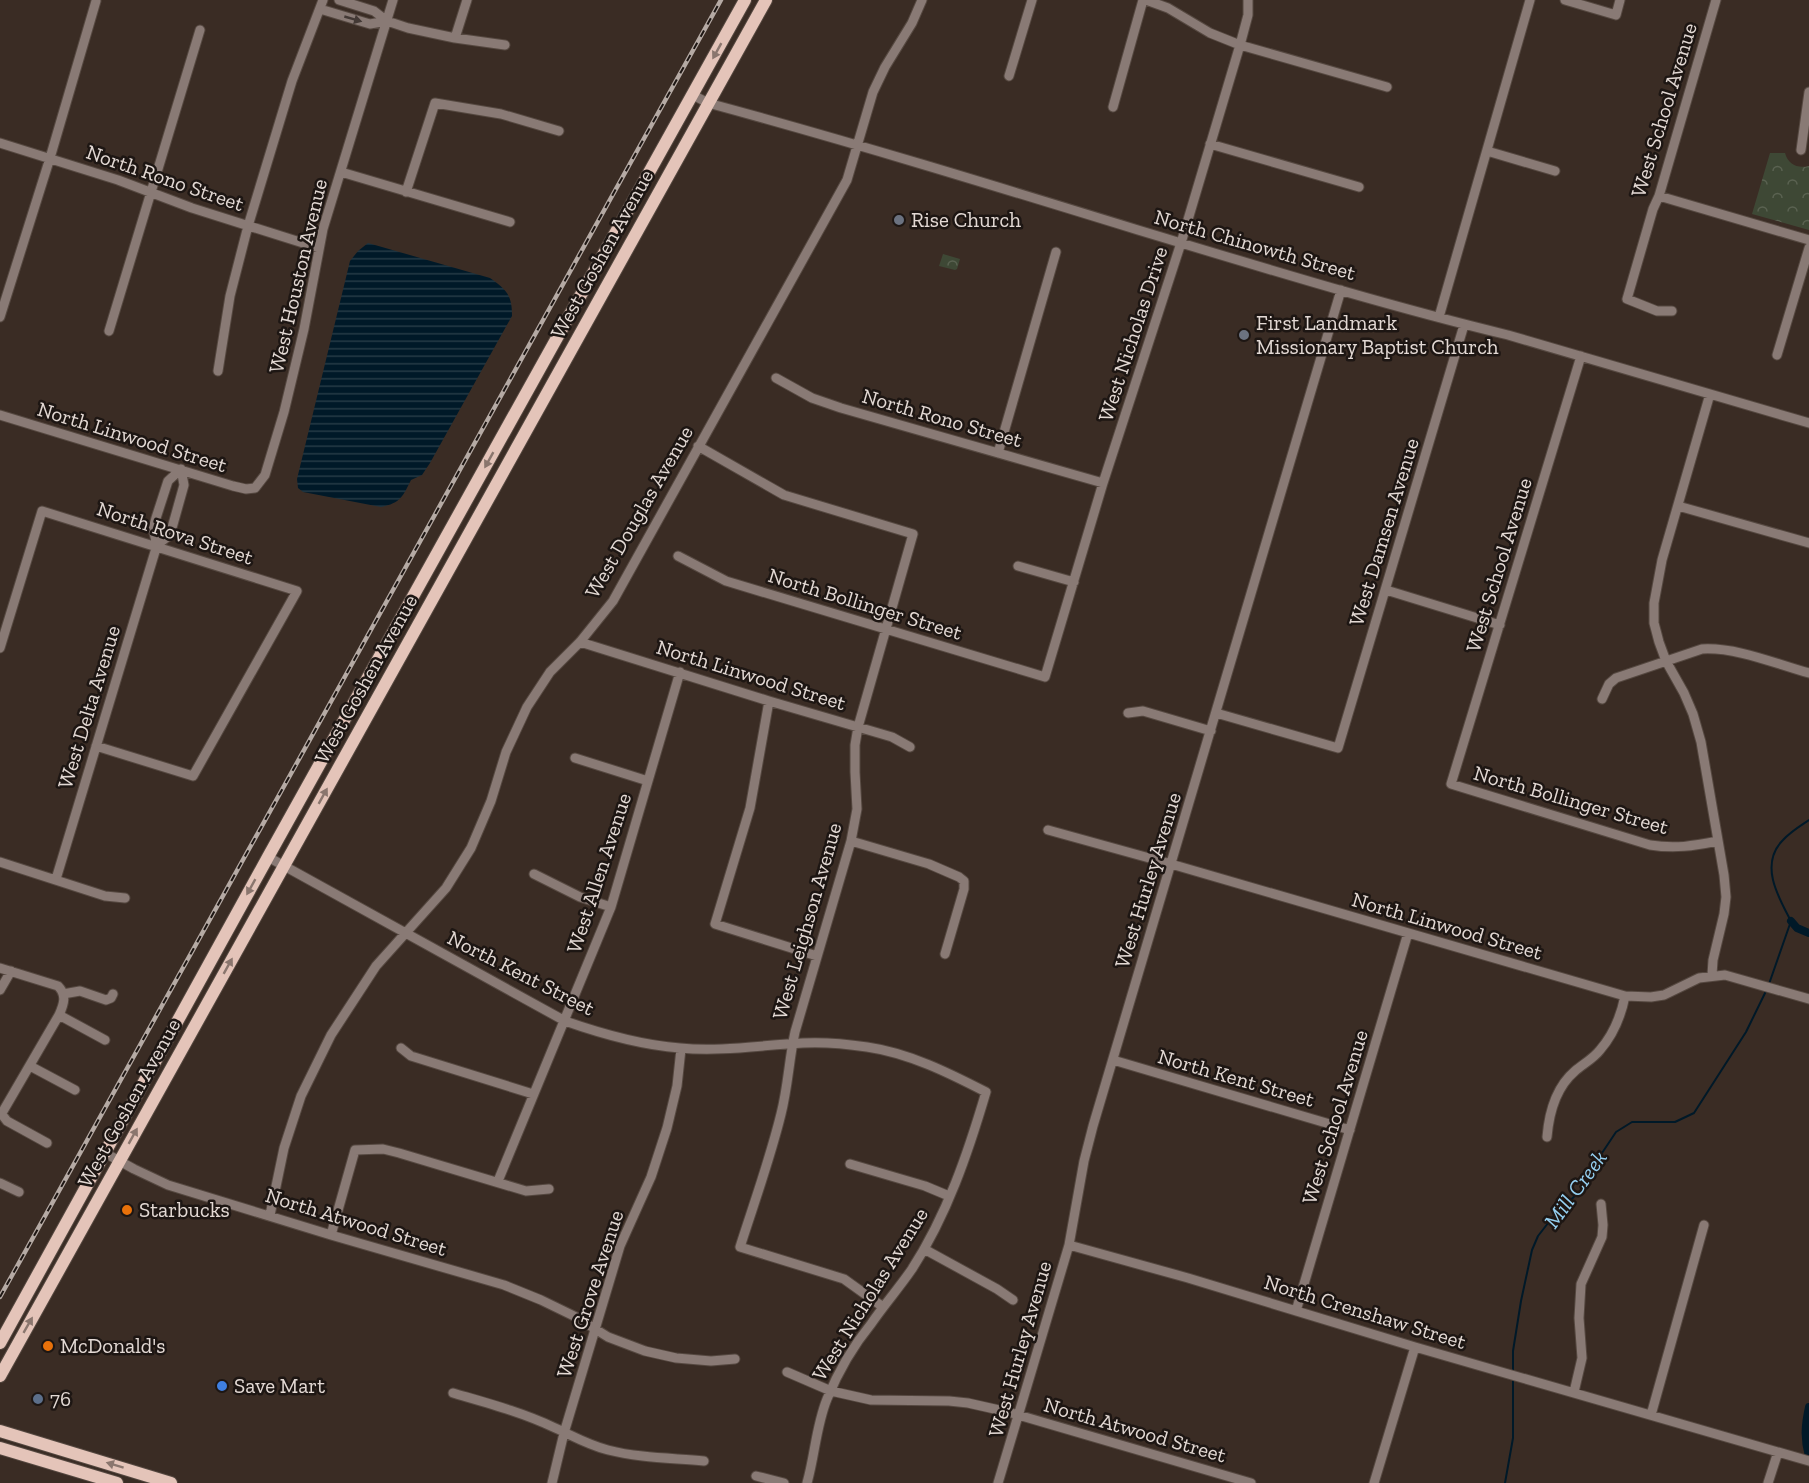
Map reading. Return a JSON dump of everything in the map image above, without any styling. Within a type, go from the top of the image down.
[{"type":"main road","name":"West Goshen Avenue","points":[[0,1343],[745,0]]},
{"type":"main road","name":"West Goshen Avenue","points":[[0,1377],[766,0]]},
{"type":"main road","points":[[514,453],[512,441],[516,426],[549,366],[547,356]]},
{"type":"main road","points":[[49,1289],[46,1280],[49,1268],[86,1202],[85,1189]]},
{"type":"main road","points":[[0,1431],[171,1483]]},
{"type":"main road","points":[[0,1448],[117,1483]]},
{"type":"street","points":[[339,0],[374,10],[387,21],[422,31],[505,45]]},
{"type":"street","name":"West Houston Avenue","points":[[255,488],[264,475],[292,384],[319,248],[393,0]]},
{"type":"street","points":[[455,38],[466,0]]},
{"type":"street","name":"West Douglas Avenue","points":[[270,1215],[284,1148],[301,1096],[331,1035],[376,966],[446,888],[471,848],[491,801],[506,752],[527,707],[550,672],[580,642],[613,601],[847,180],[873,92],[922,0]]},
{"type":"street","points":[[1009,76],[1032,0]]},
{"type":"street","points":[[1113,107],[1145,0],[1168,8],[1210,33],[1240,45],[1386,87]]},
{"type":"street","name":"West Nicholas Drive","points":[[1045,677],[1103,483],[1181,243],[1240,45],[1248,15],[1248,0]]},
{"type":"street","points":[[1439,317],[1530,0]]},
{"type":"street","points":[[1565,0],[1616,15],[1620,0]]},
{"type":"street","name":"West School Avenue","points":[[1672,311],[1657,311],[1627,299],[1716,0]]},
{"type":"street","points":[[0,317],[96,1]]},
{"type":"street","points":[[218,371],[230,296],[248,226],[292,81],[322,5],[370,24],[387,21]]},
{"type":"street","points":[[109,331],[200,30]]},
{"type":"street","points":[[1801,150],[1809,92]]},
{"type":"street","name":"North Chinowth Street","points":[[693,95],[708,103],[857,145],[1181,243],[1809,423]]},
{"type":"street","points":[[406,192],[435,103],[501,114],[560,131]]},
{"type":"street","name":"North Rono Street","points":[[0,143],[319,248]]},
{"type":"street","points":[[1210,144],[1359,188]]},
{"type":"street","points":[[1486,151],[1555,171]]},
{"type":"street","points":[[341,172],[510,222]]},
{"type":"street","points":[[1659,196],[1809,240]]},
{"type":"street","points":[[1777,355],[1809,248]]},
{"type":"street","points":[[998,453],[1056,252]]},
{"type":"street","name":"West Hurley Avenue","points":[[998,1483],[1069,1245],[1084,1161],[1093,1126],[1341,290]]},
{"type":"street","name":"West Damsen Avenue","points":[[1216,713],[1338,748],[1464,325]]},
{"type":"street","name":"West School Avenue","points":[[1451,784],[1581,356]]},
{"type":"street","name":"North Rono Street","points":[[776,378],[812,398],[1103,483]]},
{"type":"street","points":[[1710,394],[1662,560],[1654,603],[1654,623],[1666,661],[1693,714],[1701,742],[1724,875],[1726,897],[1713,960],[1713,975],[1725,975],[1809,999]]},
{"type":"street","name":"North Linwood Street","points":[[0,415],[233,486],[255,488]]},
{"type":"street","name":"West Leighson Avenue","points":[[698,446],[784,495],[913,534],[858,727],[855,745],[856,809],[851,841],[792,1044],[781,1115],[740,1247],[843,1279],[884,1307]]},
{"type":"street","name":"West Delta Avenue","points":[[56,879],[156,545],[153,529],[168,481],[181,470],[184,485],[170,535],[156,545]]},
{"type":"street","points":[[1678,506],[1809,543]]},
{"type":"street","points":[[161,507],[176,511]]},
{"type":"street","name":"North Rova Street","points":[[0,648],[42,511],[297,591],[194,776],[96,746]]},
{"type":"street","name":"North Bollinger Street","points":[[678,556],[726,581],[1045,677]]},
{"type":"street","points":[[1018,566],[1074,582]]},
{"type":"street","points":[[1386,590],[1500,625]]},
{"type":"street","name":"North Linwood Street","points":[[580,642],[892,737],[910,747]]},
{"type":"street","points":[[1602,699],[1609,684],[1616,678],[1702,649],[1716,648],[1733,651],[1809,673]]},
{"type":"street","name":"West Allen Avenue","points":[[498,1181],[611,907],[680,672]]},
{"type":"street","points":[[769,701],[750,808],[715,924],[817,956]]},
{"type":"street","points":[[1128,712],[1143,711],[1211,731]]},
{"type":"street","points":[[575,758],[648,781]]},
{"type":"street","name":"North Bollinger Street","points":[[1451,784],[1668,848],[1718,841]]},
{"type":"street","points":[[1048,830],[1171,864]]},
{"type":"street","points":[[851,841],[929,864],[960,877],[964,881],[964,889],[945,954]]},
{"type":"street","name":"North Kent Street","points":[[268,857],[565,1021],[598,1032],[681,1048],[711,1049],[805,1043],[867,1047],[931,1066],[986,1092]]},
{"type":"street","points":[[0,862],[105,896],[125,898]]},
{"type":"street","name":"North Linwood Street","points":[[1171,864],[1625,996],[1664,995],[1699,978],[1713,975]]},
{"type":"street","points":[[534,874],[580,897],[611,907]]},
{"type":"street","name":"West School Avenue","points":[[1296,1311],[1408,933]]},
{"type":"street","points":[[0,968],[53,984],[61,989],[64,996],[64,1005],[59,1015],[1,1113],[7,1120],[47,1143]]},
{"type":"street","points":[[0,990],[11,971]]},
{"type":"street","points":[[64,996],[80,991],[106,1000],[113,994]]},
{"type":"street","points":[[1547,1137],[1551,1110],[1557,1095],[1574,1072],[1594,1057],[1610,1037],[1625,996]]},
{"type":"street","points":[[59,1015],[105,1040]]},
{"type":"street","points":[[401,1048],[411,1056],[533,1094]]},
{"type":"street","name":"West Grove Avenue","points":[[552,1483],[564,1433],[620,1246],[651,1177],[667,1128],[677,1086],[681,1048]]},
{"type":"street","name":"North Kent Street","points":[[1113,1060],[1350,1130]]},
{"type":"street","points":[[30,1066],[75,1090]]},
{"type":"street","name":"West Nicholas Avenue","points":[[807,1483],[814,1458],[818,1426],[831,1391],[856,1345],[899,1288],[924,1249],[969,1149],[986,1092]]},
{"type":"street","points":[[331,1235],[355,1150],[383,1149],[526,1191],[549,1189]]},
{"type":"street","name":"North Atwood Street","points":[[105,1153],[168,1185],[504,1285],[558,1308],[626,1345],[676,1358],[711,1361],[735,1359]]},
{"type":"street","points":[[850,1164],[925,1186],[949,1196]]},
{"type":"street","points":[[0,1183],[19,1192]]},
{"type":"street","points":[[1574,1392],[1582,1358],[1579,1318],[1581,1284],[1602,1237],[1601,1204]]},
{"type":"street","points":[[1651,1414],[1704,1225]]},
{"type":"street","name":"North Crenshaw Street","points":[[1069,1245],[1808,1461]]},
{"type":"street","points":[[924,1249],[1013,1299]]},
{"type":"street","points":[[1374,1483],[1415,1347]]},
{"type":"street","name":"North Atwood Street","points":[[788,1372],[843,1395],[879,1401],[930,1400],[969,1403],[1019,1415],[1251,1483]]},
{"type":"street","points":[[453,1394],[518,1413],[608,1450],[642,1456],[704,1461]]},
{"type":"street","points":[[1768,1483],[1778,1452]]},
{"type":"street","points":[[756,1476],[784,1483]]},
{"type":"green space","points":[[1770,153],[1785,153],[1794,165],[1809,166],[1809,230],[1752,214]]},
{"type":"green space","points":[[943,254],[960,259],[957,269],[939,266]]},
{"type":"water","points":[[368,243],[490,278],[501,286],[510,298],[512,309],[512,316],[430,463],[422,475],[411,480],[400,498],[381,507],[303,492],[298,488],[297,479],[350,261]]},
{"type":"waterway","name":"Mill Creek","points":[[1769,984],[1791,921],[1776,891],[1772,859],[1783,840],[1809,820]]},
{"type":"waterway","points":[[1791,921],[1797,928],[1809,933]]},
{"type":"waterway","name":"Mill Creek","points":[[1513,1373],[1513,1351],[1521,1301],[1532,1250],[1538,1236],[1552,1218],[1581,1190],[1616,1132],[1632,1122],[1675,1122],[1694,1113],[1746,1032],[1767,989]]},
{"type":"waterway","name":"Mill Creek","points":[[1505,1483],[1513,1438],[1513,1379]]},
{"type":"waterway","points":[[1809,1407],[1806,1432],[1809,1456]]},
{"type":"railway","points":[[0,1297],[721,0]]},
{"type":"place","name":"Rise Church","points":[[899,220]]},
{"type":"place","name":"First Landmark Missionary Baptist Church","points":[[1244,335]]},
{"type":"place","name":"Starbucks","points":[[127,1210]]},
{"type":"place","name":"McDonald's","points":[[48,1346]]},
{"type":"place","name":"Save Mart","points":[[222,1386]]},
{"type":"place","name":"76","points":[[38,1399]]}]
